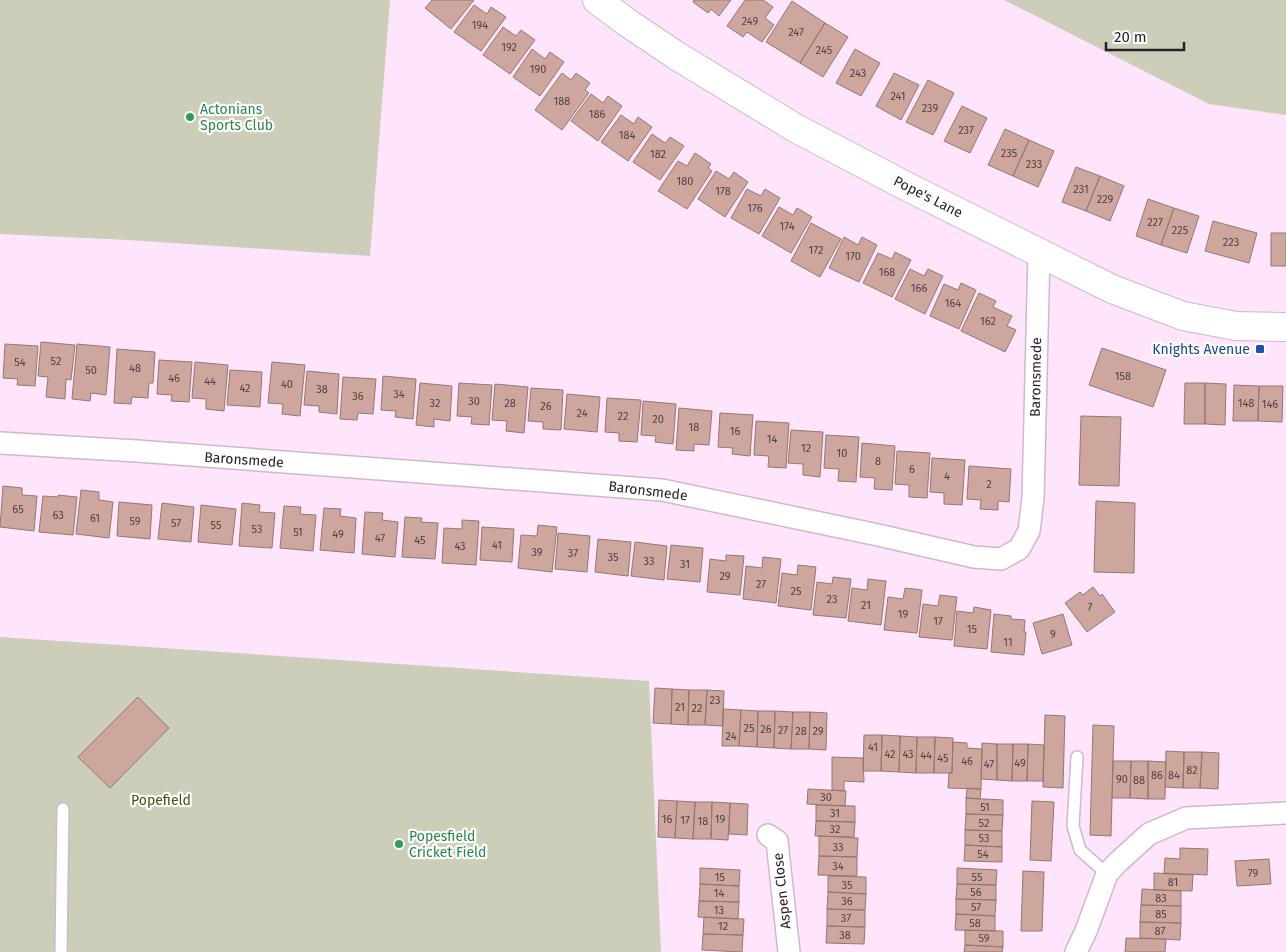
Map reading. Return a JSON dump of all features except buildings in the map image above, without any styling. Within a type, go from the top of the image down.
[{"type":"main road","name":"Pope's Lane","points":[[597,0],[677,56],[797,129],[1112,289],[1183,316],[1236,326],[1286,328]]},
{"type":"street","name":"Baronsmede","points":[[0,443],[137,451],[662,490],[974,557],[1001,559],[1019,549],[1029,531],[1033,498],[1039,253]]},
{"type":"street","points":[[1076,952],[1086,931],[1107,874],[1149,834],[1186,818],[1286,812]]},
{"type":"street","name":"Aspen Close","points":[[768,834],[777,841],[789,952]]},
{"type":"lane","points":[[1077,757],[1073,826],[1080,850],[1107,874]]},
{"type":"lane","points":[[61,952],[63,809]]},
{"type":"green space","name":"Actonians Sports Club","points":[[0,0],[390,0],[370,256],[128,240],[0,234]]},
{"type":"green space","points":[[1004,0],[1286,0],[1286,115],[1209,104]]},
{"type":"green space","name":"Popefield","points":[[0,637],[649,681],[661,952],[0,952]]},
{"type":"place","name":"Actonians Sports Club","points":[[190,117]]},
{"type":"place","name":"Knights Avenue","points":[[1260,349]]},
{"type":"place","name":"Popesfield Cricket Field","points":[[399,844]]}]
